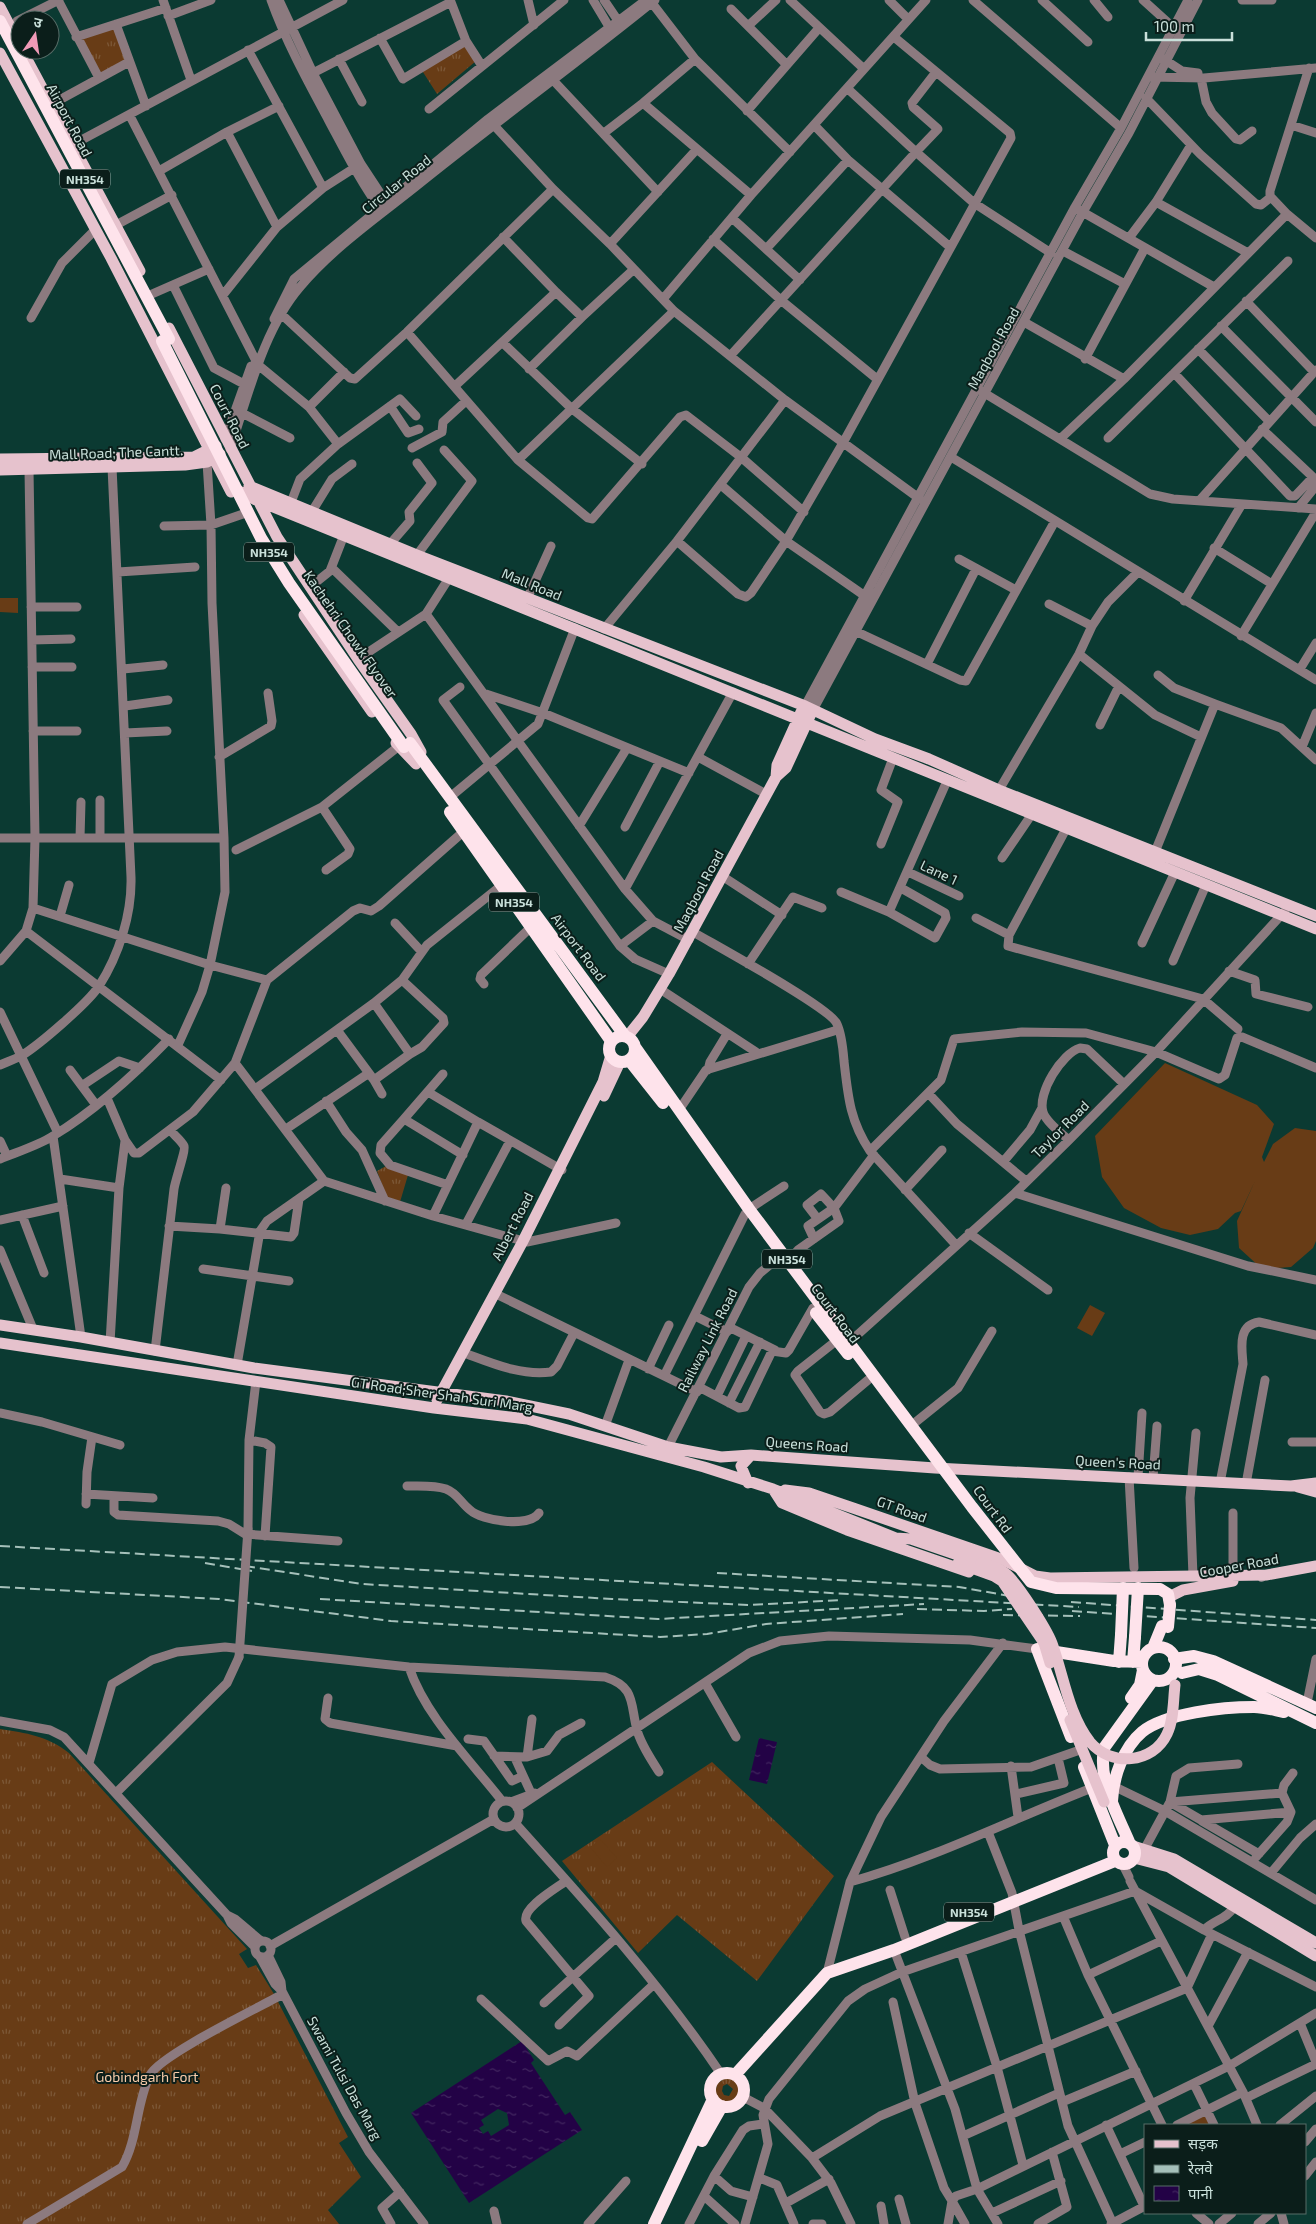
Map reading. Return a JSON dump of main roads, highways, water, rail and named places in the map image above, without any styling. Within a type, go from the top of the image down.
[{"type":"highway","name":"Airport Road","points":[[0,21],[166,340]]},
{"type":"highway","name":"Airport Road","points":[[0,37],[166,340]]},
{"type":"highway","name":"Kachehri Chowk Flyover","points":[[166,340],[261,538],[289,583],[611,1041]]},
{"type":"highway","name":"Kachehri Chowk Flyover","points":[[404,745],[436,780]]},
{"type":"highway","name":"Airport Road","points":[[436,780],[630,1041]]},
{"type":"highway","points":[[615,1038],[630,1041],[634,1052],[620,1059],[609,1046],[611,1041],[615,1038]]},
{"type":"highway","name":"Court Road","points":[[630,1041],[747,1212]]},
{"type":"highway","name":"Court Road","points":[[620,1059],[646,1080],[783,1258],[868,1380],[940,1468]]},
{"type":"highway","name":"Court Road","points":[[783,1258],[813,1308],[912,1425],[940,1468]]},
{"type":"highway","name":"Court Rd","points":[[940,1468],[1018,1568]]},
{"type":"highway","name":"NH354","points":[[1018,1568],[1030,1581]]},
{"type":"highway","points":[[1030,1581],[1056,1588],[1122,1588],[1158,1595]]},
{"type":"highway","points":[[1119,1662],[1122,1588]]},
{"type":"highway","points":[[1125,1852],[1092,1788],[1037,1649],[1139,1665],[1153,1680],[1159,1681],[1169,1677],[1175,1668],[1158,1595]]},
{"type":"highway","points":[[1076,1747],[1100,1742],[1140,1685],[1135,1637],[1158,1595]]},
{"type":"highway","points":[[1139,1665],[1145,1655],[1154,1648],[1165,1626]]},
{"type":"highway","points":[[1154,1648],[1171,1655],[1200,1657],[1222,1664],[1311,1706]]},
{"type":"highway","points":[[1189,1656],[1237,1683],[1316,1722]]},
{"type":"highway","points":[[1182,1674],[1209,1668],[1316,1714]]},
{"type":"highway","points":[[1182,1674],[1194,1674],[1219,1681],[1316,1728]]},
{"type":"highway","points":[[1109,1784],[1102,1768],[1104,1748],[1153,1680]]},
{"type":"highway","points":[[1125,1852],[1108,1802],[1109,1784],[1131,1745],[1142,1732],[1164,1721],[1197,1713],[1252,1707],[1284,1712]]},
{"type":"highway","name":"NH354","points":[[735,2075],[827,1973],[844,1960],[1013,1897],[1125,1852]]},
{"type":"highway","name":"NH354","points":[[827,1973],[847,1968],[894,1950],[1013,1897]]},
{"type":"highway","points":[[661,2224],[717,2102],[711,2087],[716,2077],[721,2074],[735,2075],[743,2084],[743,2097],[736,2105],[717,2102]]},
{"type":"highway","points":[[654,2224],[717,2102]]},
{"type":"main road","points":[[0,7],[10,26]]},
{"type":"main road","points":[[0,53],[96,228],[210,457],[280,580],[340,667],[404,745]]},
{"type":"main road","name":"Court Road","points":[[28,60],[74,144],[152,294],[256,500],[277,537],[310,587],[411,734],[436,780]]},
{"type":"main road","name":"Mall Road; The Cantt.","points":[[0,470],[185,465],[210,457],[228,444]]},
{"type":"main road","name":"Mall Road; The Cantt.","points":[[0,459],[210,457]]},
{"type":"main road","name":"Mall Road","points":[[227,485],[256,500],[1316,929]]},
{"type":"main road","name":"Mall Road","points":[[249,486],[290,505],[809,708],[875,739],[929,759],[999,790],[1316,916]]},
{"type":"main road","name":"Maqbool Road","points":[[630,1041],[691,936],[766,794],[776,777],[786,768],[809,708]]},
{"type":"main road","name":"Albert Road","points":[[443,1393],[467,1354],[498,1295],[560,1169],[612,1081],[620,1059]]},
{"type":"main road","name":"Albert Road","points":[[437,1409],[443,1393],[525,1241]]},
{"type":"main road","name":"GT Road;Sher Shah Suri Marg","points":[[0,1324],[237,1365],[506,1401],[569,1414],[668,1447]]},
{"type":"main road","name":"GT Road;Sher Shah Suri Marg","points":[[0,1342],[437,1409],[527,1419],[704,1467],[773,1490],[896,1538]]},
{"type":"main road","name":"Queens Road","points":[[668,1447],[706,1455],[751,1455],[940,1468]]},
{"type":"main road","points":[[704,1467],[706,1455]]},
{"type":"main road","points":[[748,1483],[741,1466],[751,1455]]},
{"type":"main road","name":"Queen's Road","points":[[940,1468],[1291,1486],[1316,1483]]},
{"type":"main road","name":"Queen's Road","points":[[1291,1486],[1316,1492]]},
{"type":"main road","points":[[773,1490],[782,1503],[917,1555],[985,1577],[1030,1581]]},
{"type":"main road","name":"GT Road","points":[[773,1490],[809,1493],[1004,1560],[1036,1576],[1050,1578],[1268,1575]]},
{"type":"main road","points":[[896,1538],[903,1544],[994,1576],[1002,1581],[1044,1643],[1057,1689],[1108,1802]]},
{"type":"main road","points":[[896,1538],[911,1539],[1005,1573],[1019,1589],[1051,1640],[1064,1686],[1081,1726],[1090,1742],[1103,1753],[1121,1759],[1132,1759],[1141,1757],[1158,1747],[1171,1725],[1175,1685],[1182,1674]]},
{"type":"main road","name":"Cooper Road","points":[[1158,1595],[1316,1566]]},
{"type":"main road","points":[[1125,1852],[1169,1867],[1316,1956]]},
{"type":"main road","points":[[1125,1852],[1174,1859],[1316,1943]]},
{"type":"water","points":[[759,1738],[777,1742],[767,1784],[749,1780]]},
{"type":"water","points":[[522,2041],[534,2060],[531,2063],[565,2115],[570,2112],[582,2130],[469,2203],[411,2113]],"holes":[[[498,2109],[507,2113],[509,2125],[491,2136],[488,2131],[483,2134],[479,2128],[484,2125],[481,2120]]]},
{"type":"railway","points":[[0,1546],[1079,1607]]},
{"type":"railway","points":[[205,1563],[252,1571]]},
{"type":"railway","points":[[245,1566],[362,1584],[612,1599],[750,1605],[842,1600]]},
{"type":"railway","points":[[717,1573],[959,1587],[1021,1598]]},
{"type":"railway","points":[[0,1587],[219,1599],[391,1621],[660,1637],[707,1634],[766,1624],[903,1614]]},
{"type":"railway","points":[[320,1599],[658,1619],[924,1604]]},
{"type":"railway","points":[[1071,1602],[1316,1620]]},
{"type":"railway","points":[[917,1609],[984,1611],[1012,1609]]},
{"type":"railway","points":[[1072,1611],[1316,1628]]},
{"type":"railway","points":[[1003,1615],[1080,1616]]},
{"type":"park label","name":"Gobindgarh Fort","points":[[147,2076]]}]
